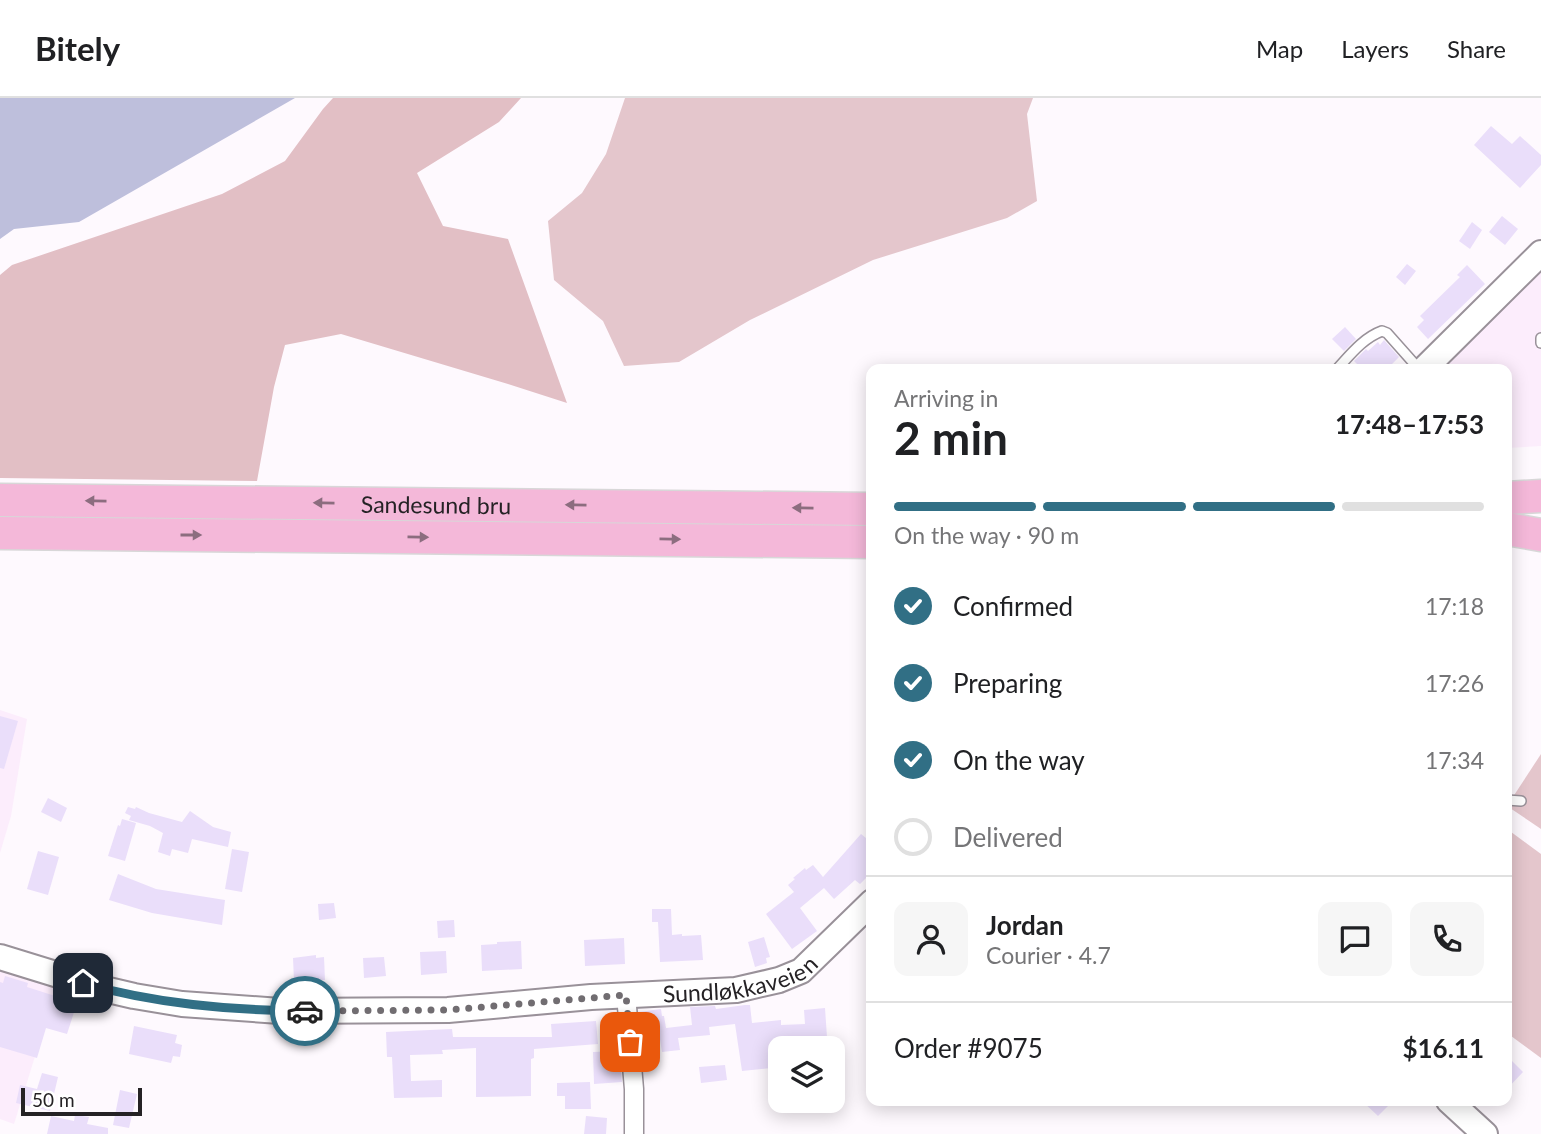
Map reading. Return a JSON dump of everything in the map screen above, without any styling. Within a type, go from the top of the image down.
[{"type":"highway","points":[[1512,498],[1541,496]]},
{"type":"highway","name":"Sandesund bru","points":[[0,500],[866,509]]},
{"type":"highway","points":[[1512,529],[1541,526]]},
{"type":"highway","points":[[1512,530],[1541,535]]},
{"type":"highway","name":"Sandesund bru","points":[[0,533],[866,542]]},
{"type":"main road","points":[[1427,364],[1541,253]]},
{"type":"main road","name":"Sundløkkaveien","points":[[0,957],[104,989],[183,1004],[259,1010],[447,1010],[626,995],[737,990],[801,971],[866,908]]},
{"type":"main road","points":[[1454,1106],[1485,1134]]},
{"type":"street","points":[[626,995],[634,1089],[634,1134]]},
{"type":"lane","points":[[1342,364],[1371,336],[1381,331],[1387,333],[1417,364]]},
{"type":"lane","points":[[1512,800],[1521,801]]},
{"type":"shaded area","points":[[333,98],[521,98],[499,122],[417,173],[443,226],[508,239],[567,403],[341,334],[285,345],[274,387],[257,481],[0,478],[0,275],[12,265],[222,194],[285,161]]},
{"type":"shaded area","points":[[625,98],[1033,98],[1027,114],[1037,201],[1007,218],[873,260],[750,320],[679,362],[624,366],[603,321],[554,280],[548,221],[582,193],[606,154]]},
{"type":"shaded area","points":[[1541,263],[1541,446],[1512,448],[1512,364],[1443,364]]},
{"type":"shaded area","points":[[0,710],[27,719],[11,816],[0,853]]},
{"type":"shaded area","points":[[1541,754],[1541,829],[1512,809],[1512,798]]},
{"type":"shaded area","points":[[1512,833],[1541,854],[1541,1058],[1512,1037]]},
{"type":"shaded area","points":[[0,957],[60,976],[14,1124],[0,1119]]},
{"type":"water","points":[[0,98],[295,98],[79,222],[14,229],[0,239]]},
{"type":"building","points":[[1491,126],[1512,144],[1520,136],[1541,155],[1541,165],[1520,188],[1474,145]]},
{"type":"building","points":[[1502,216],[1518,229],[1505,245],[1489,232]]},
{"type":"building","points":[[1472,222],[1482,230],[1470,249],[1459,241]]},
{"type":"building","points":[[1407,264],[1416,271],[1405,285],[1396,277]]},
{"type":"building","points":[[1467,265],[1485,284],[1428,339],[1417,327],[1424,320],[1420,316],[1460,277],[1457,275]]},
{"type":"building","points":[[1345,327],[1356,339],[1344,351],[1332,339]]},
{"type":"building","points":[[1384,340],[1399,357],[1392,364],[1357,364],[1354,361],[1366,349],[1368,351],[1378,342],[1380,345]]},
{"type":"building","points":[[0,716],[18,721],[4,769],[0,768]]},
{"type":"building","points":[[48,798],[67,808],[61,822],[41,812]]},
{"type":"building","points":[[128,807],[136,807],[182,822],[190,811],[213,827],[231,832],[228,847],[192,839],[188,853],[172,849],[170,856],[158,852],[163,833],[129,820],[131,816],[125,813]]},
{"type":"building","points":[[122,819],[136,823],[125,861],[108,856]]},
{"type":"building","points":[[861,834],[866,838],[866,878],[860,884],[855,880],[834,899],[824,888],[800,908],[817,931],[792,949],[766,914],[794,892],[788,885],[805,868],[806,870],[813,865],[823,877]]},
{"type":"building","points":[[232,849],[249,852],[242,892],[225,889]]},
{"type":"building","points":[[38,851],[59,857],[48,895],[27,889]]},
{"type":"building","points":[[118,874],[156,889],[225,900],[222,925],[152,913],[109,900]]},
{"type":"building","points":[[334,903],[336,918],[319,920],[318,904]]},
{"type":"building","points":[[652,909],[671,909],[672,935],[701,935],[703,960],[660,962],[658,922],[652,922]]},
{"type":"building","points":[[454,920],[455,937],[438,938],[437,921]]},
{"type":"building","points":[[764,937],[770,957],[766,958],[767,963],[755,967],[748,942]]},
{"type":"building","points":[[624,938],[625,964],[585,966],[584,940]]},
{"type":"building","points":[[521,941],[522,969],[482,971],[481,945]]},
{"type":"building","points":[[446,951],[447,973],[421,975],[420,952]]},
{"type":"building","points":[[316,955],[316,958],[324,957],[325,980],[294,981],[293,958]]},
{"type":"building","points":[[384,957],[386,976],[364,978],[363,958]]},
{"type":"building","points":[[5,976],[28,983],[27,987],[77,1003],[67,1034],[46,1028],[37,1058],[0,1047],[0,982],[3,983]]},
{"type":"building","points":[[750,1005],[752,1023],[781,1020],[781,1025],[805,1024],[804,1010],[825,1008],[827,1036],[768,1036],[768,1068],[742,1071],[735,1024],[709,1027],[710,1035],[678,1038],[680,1050],[662,1052],[659,1033],[641,1035],[639,1012],[661,1009],[666,1028],[692,1025],[690,1007],[715,1006],[716,1009]]},
{"type":"building","points":[[596,1021],[598,1044],[534,1049],[534,1058],[531,1059],[531,1096],[476,1097],[476,1048],[442,1050],[443,1054],[410,1055],[411,1081],[442,1080],[442,1097],[394,1098],[392,1057],[387,1057],[386,1032],[452,1029],[453,1037],[552,1037],[551,1024]]},
{"type":"building","points":[[134,1026],[177,1035],[175,1043],[182,1045],[180,1057],[173,1056],[171,1063],[129,1054]]},
{"type":"building","points":[[619,1051],[622,1082],[594,1084],[593,1052]]},
{"type":"building","points":[[1512,1061],[1523,1072],[1512,1084]]},
{"type":"building","points":[[725,1065],[727,1080],[701,1083],[699,1067]]},
{"type":"building","points":[[42,1073],[58,1077],[50,1111],[16,1103],[20,1085],[37,1089]]},
{"type":"building","points":[[590,1082],[591,1109],[565,1109],[565,1096],[557,1096],[557,1083]]},
{"type":"building","points":[[120,1090],[137,1094],[129,1128],[113,1125]]},
{"type":"building","points":[[1367,1106],[1388,1106],[1378,1116]]},
{"type":"building","points":[[75,1115],[89,1117],[87,1124],[108,1128],[108,1134],[47,1134],[51,1116],[74,1121]]},
{"type":"building","points":[[586,1116],[607,1118],[606,1134],[584,1134]]},
{"type":"way so far","points":[[305,1011],[447,1010],[626,995],[630,1042]]},
{"type":"route","points":[[83,983],[134,996],[183,1004],[305,1011]]}]
